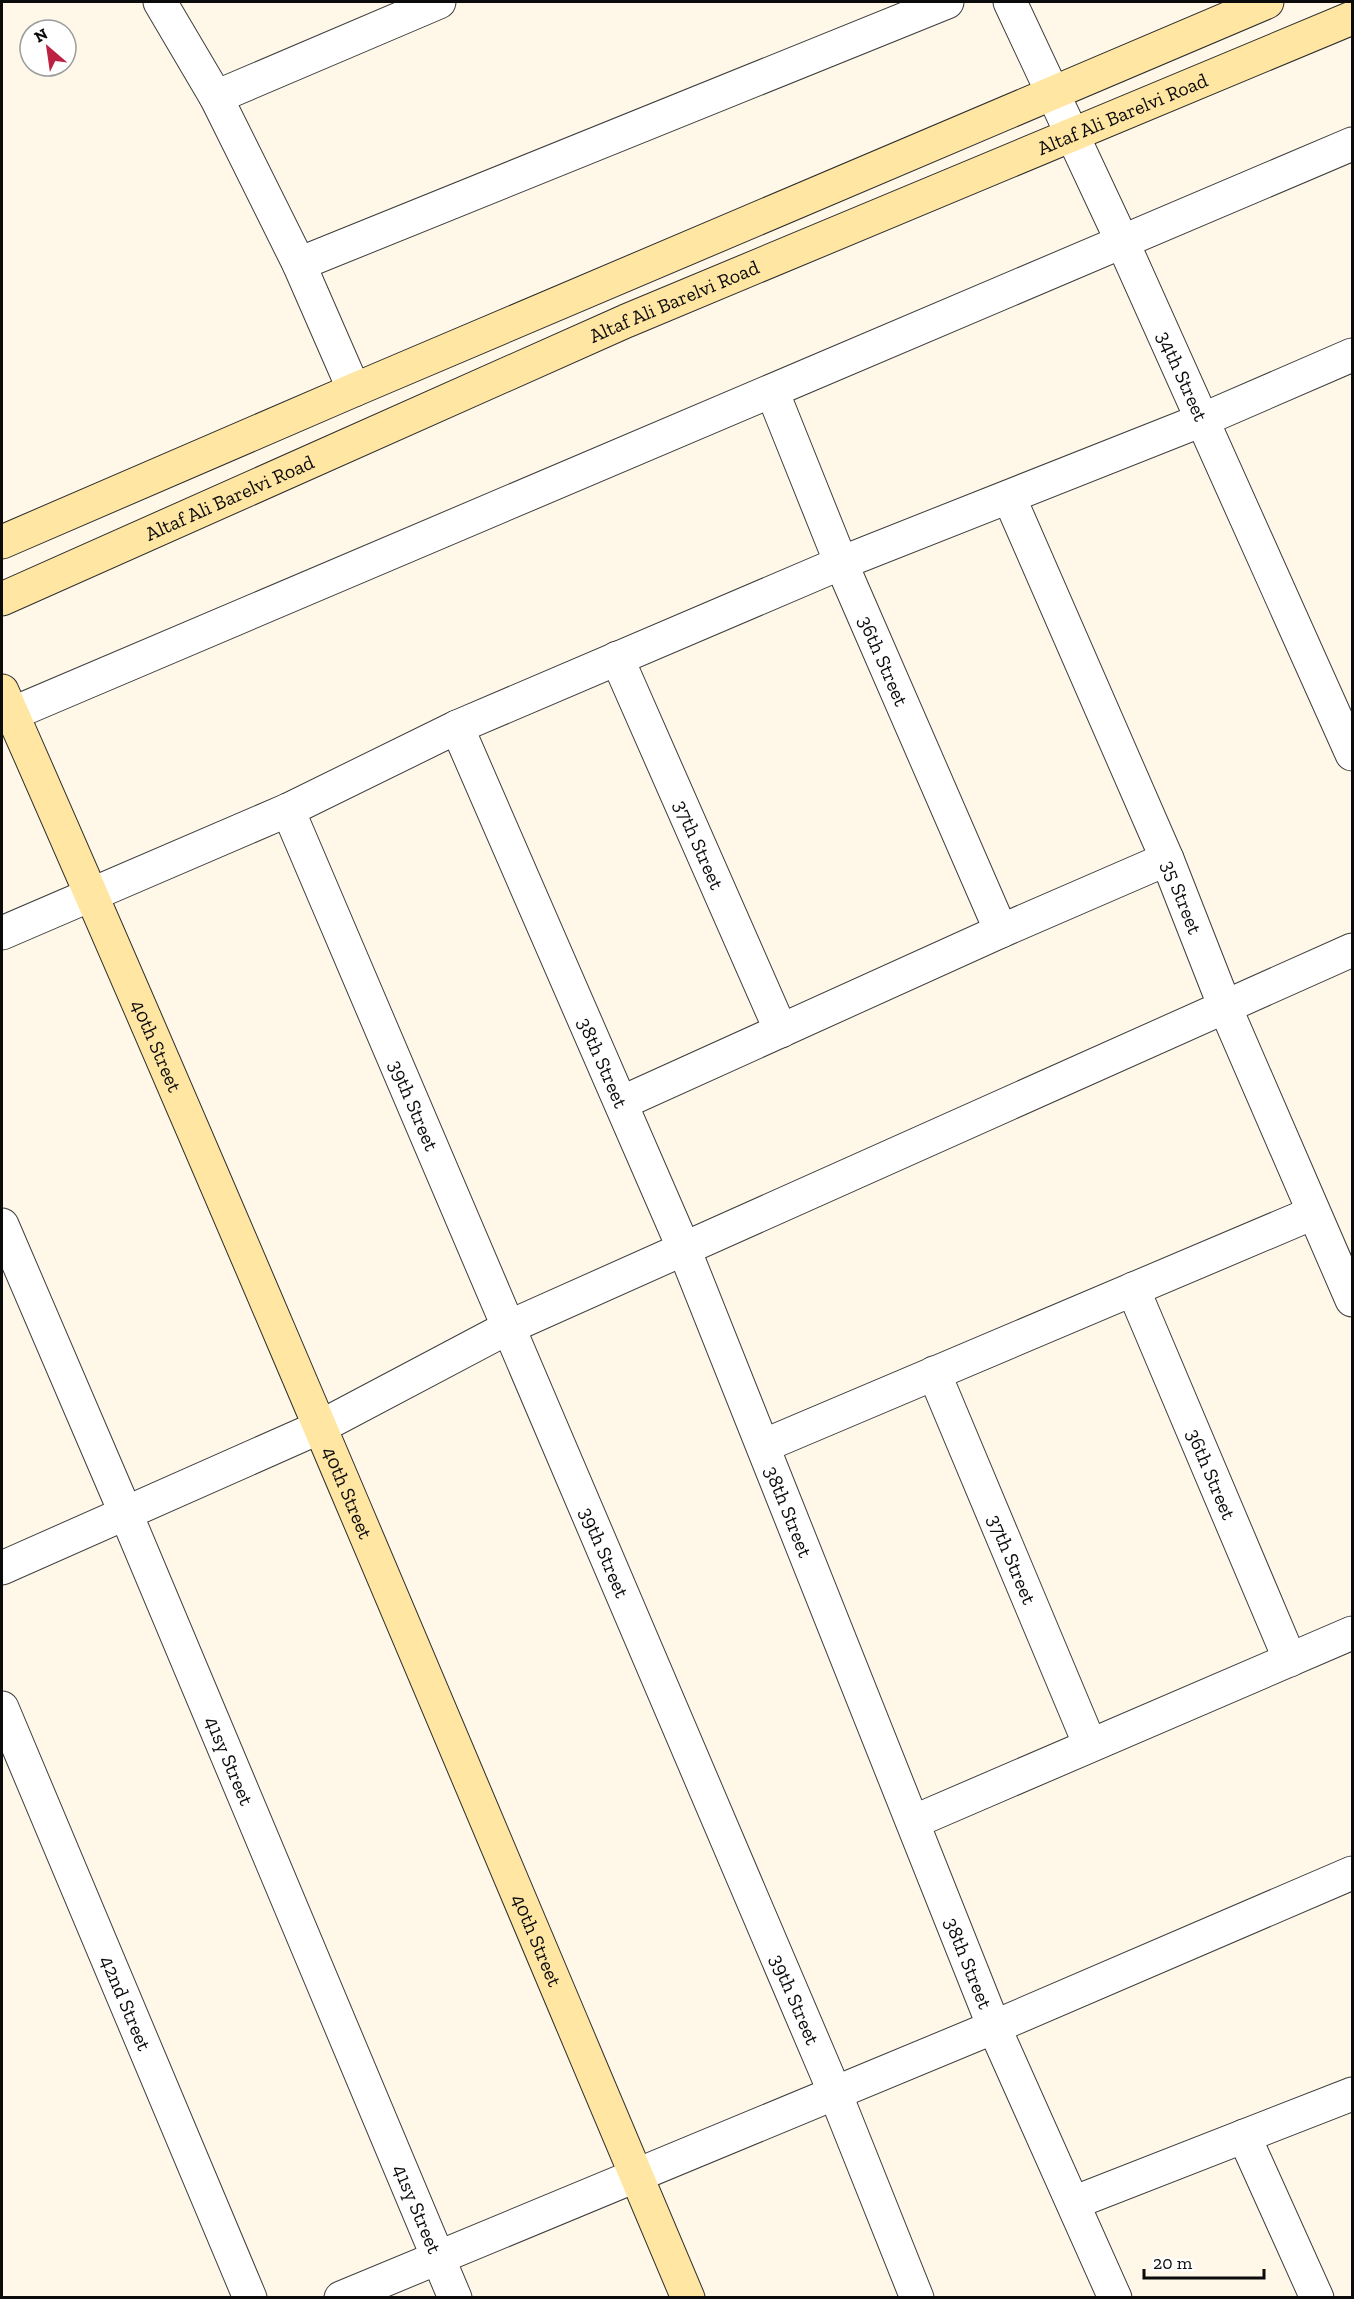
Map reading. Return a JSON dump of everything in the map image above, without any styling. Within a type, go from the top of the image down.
[{"type":"main road","points":[[2,542],[1267,2]]},
{"type":"main road","name":"Altaf Ali Barelvi Road","points":[[2,599],[626,321],[1353,18]]},
{"type":"main road","name":"40th Street","points":[[5,708],[92,895],[320,1427],[688,2298]]},
{"type":"street","points":[[160,2],[216,97],[299,264],[354,390]]},
{"type":"street","points":[[216,97],[387,11],[439,2]]},
{"type":"street","points":[[299,264],[947,2]]},
{"type":"street","name":"34th Street","points":[[1010,2],[1122,241],[1353,754]]},
{"type":"street","points":[[5,708],[772,391],[1353,144]]},
{"type":"street","points":[[2,933],[288,810],[457,727],[617,658],[841,563],[1202,420],[1353,355]]},
{"type":"street","name":"36th Street","points":[[772,391],[841,563],[1001,931]]},
{"type":"street","name":"35 Street","points":[[1010,497],[1167,859],[1225,1007],[1313,1213],[1341,1244],[1353,1300]]},
{"type":"street","name":"37th Street","points":[[617,658],[781,1031]]},
{"type":"street","name":"38th Street","points":[[457,727],[684,1249],[994,2027],[1115,2298]]},
{"type":"street","name":"39th Street","points":[[288,810],[835,2093],[917,2298]]},
{"type":"street","points":[[621,1103],[1001,931],[1167,859]]},
{"type":"street","points":[[2,1568],[320,1427],[509,1327],[1353,950]]},
{"type":"street","points":[[763,1446],[1313,1213]]},
{"type":"street","name":"41sy Street","points":[[2,1225],[126,1514],[454,2298]]},
{"type":"street","name":"36th Street","points":[[1133,1289],[1290,1660]]},
{"type":"street","name":"37th Street","points":[[934,1373],[1090,1745]]},
{"type":"street","points":[[913,1822],[1353,1633]]},
{"type":"street","name":"42nd Street","points":[[2,1708],[250,2298]]},
{"type":"street","points":[[341,2298],[994,2027],[1353,1873]]},
{"type":"street","points":[[1073,2203],[1353,2094]]},
{"type":"street","points":[[1244,2136],[1317,2298]]}]
